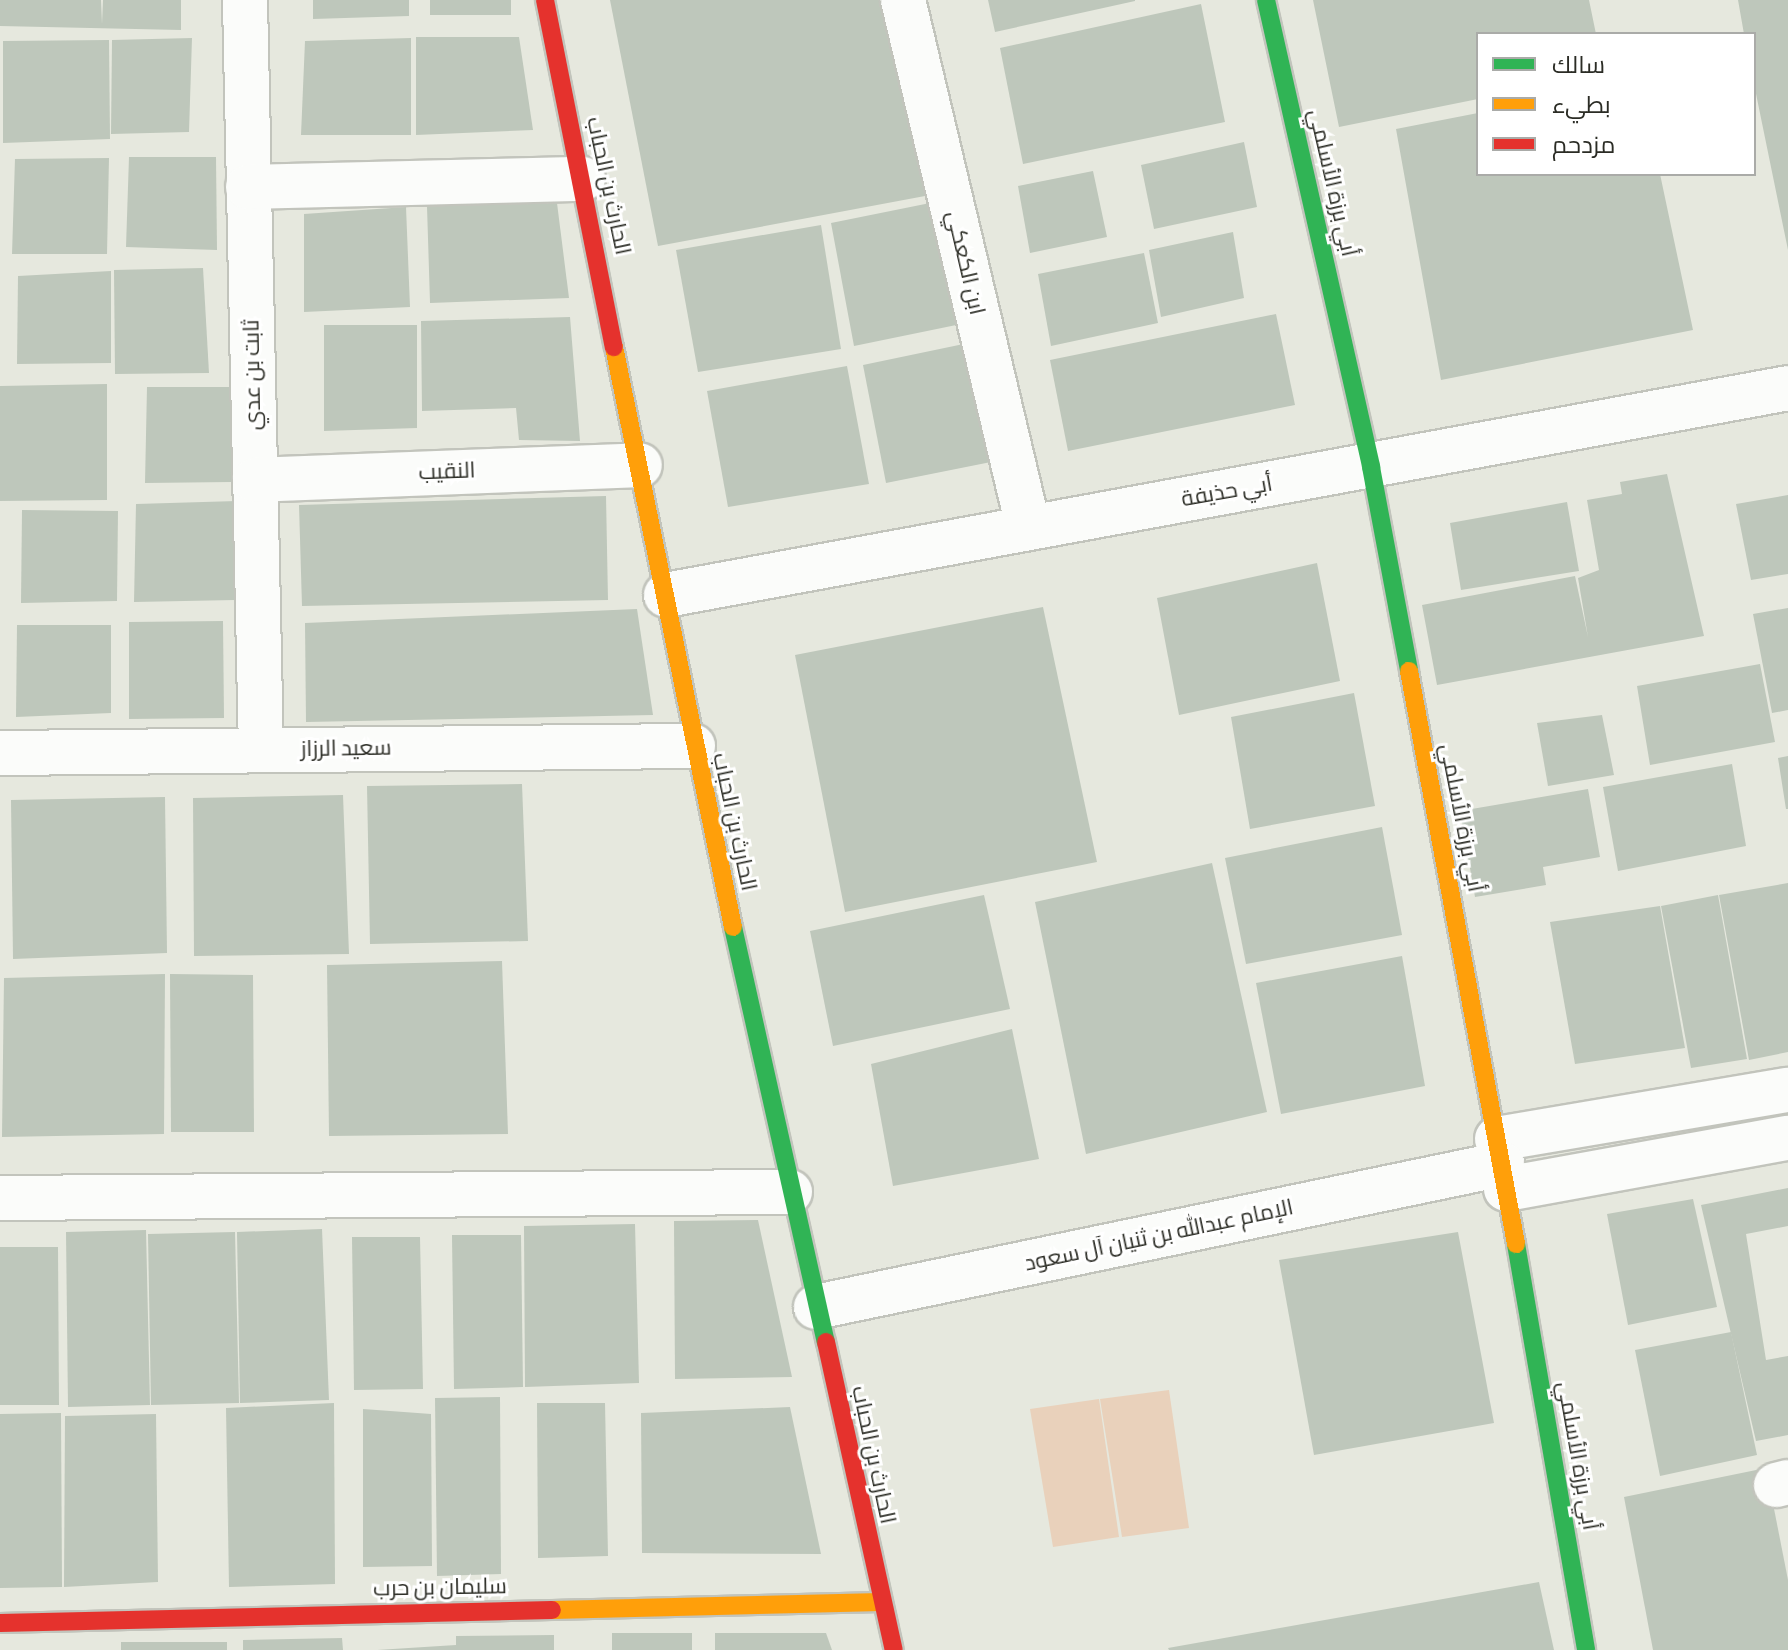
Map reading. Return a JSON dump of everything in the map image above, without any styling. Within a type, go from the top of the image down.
[{"type":"street","name":"ثابت بن عدي","points":[[245,0],[261,750]]},
{"type":"street","name":"الحارث بن الحباب","points":[[545,0],[666,595],[693,746],[894,1650]]},
{"type":"street","name":"ابن الكعكي","points":[[903,0],[1028,526]]},
{"type":"street","name":"أبي برزة الأسلمي","points":[[1266,0],[1371,467],[1502,1164],[1586,1650]]},
{"type":"street","points":[[248,187],[583,179]]},
{"type":"street","name":"أبي حذيفة","points":[[666,595],[1788,388]]},
{"type":"street","name":"النقيب","points":[[255,480],[640,465]]},
{"type":"street","name":"سعيد الرزاز","points":[[0,753],[693,746]]},
{"type":"street","name":"الإمام عبدالله بن ثنيان آل سعود","points":[[816,1307],[1502,1164],[1788,1090]]},
{"type":"street","name":"الإمام عبدالله بن ثنيان آل سعود","points":[[1502,1164],[1788,1138]]},
{"type":"street","points":[[0,1198],[790,1192]]},
{"type":"street","name":"سليمان بن حرب","points":[[0,1623],[881,1602]]},
{"type":"shaded area","points":[[1169,1390],[1189,1528],[1122,1537],[1100,1399]]},
{"type":"shaded area","points":[[1099,1399],[1119,1537],[1053,1547],[1030,1409]]},
{"type":"building","points":[[0,0],[101,0],[102,24],[103,0],[181,0],[181,30],[0,26]]},
{"type":"building","points":[[313,0],[409,0],[409,16],[313,19]]},
{"type":"building","points":[[430,0],[511,0],[511,15],[430,15]]},
{"type":"building","points":[[610,0],[890,0],[925,196],[658,246]]},
{"type":"building","points":[[988,0],[1135,0],[1135,1],[995,32]]},
{"type":"building","points":[[1313,0],[1589,0],[1596,32],[1476,32],[1476,99],[1339,127]]},
{"type":"building","points":[[1738,0],[1788,0],[1788,250],[1756,94],[1756,32],[1744,32]]},
{"type":"building","points":[[1201,4],[1225,122],[1023,164],[1000,48]]},
{"type":"building","points":[[416,37],[519,37],[533,130],[416,135]]},
{"type":"building","points":[[192,38],[189,132],[111,134],[112,40]]},
{"type":"building","points":[[411,38],[411,135],[301,135],[305,41]]},
{"type":"building","points":[[109,40],[110,139],[3,143],[3,41]]},
{"type":"building","points":[[1476,113],[1476,176],[1660,176],[1693,330],[1441,380],[1396,129]]},
{"type":"building","points":[[1244,142],[1257,207],[1154,229],[1141,165]]},
{"type":"building","points":[[129,157],[216,157],[217,250],[126,247]]},
{"type":"building","points":[[109,158],[107,254],[12,254],[15,159]]},
{"type":"building","points":[[1093,171],[1107,237],[1030,253],[1018,186]]},
{"type":"building","points":[[945,200],[966,323],[854,346],[831,223]]},
{"type":"building","points":[[557,203],[569,298],[430,303],[427,206]]},
{"type":"building","points":[[406,207],[410,307],[304,312],[304,214]]},
{"type":"building","points":[[821,225],[841,349],[698,372],[676,250]]},
{"type":"building","points":[[1233,232],[1244,298],[1161,317],[1149,250]]},
{"type":"building","points":[[1144,253],[1158,323],[1051,346],[1038,274]]},
{"type":"building","points":[[203,268],[209,373],[115,374],[114,270]]},
{"type":"building","points":[[111,271],[111,363],[17,364],[18,276]]},
{"type":"building","points":[[1276,314],[1295,405],[1068,451],[1050,360]]},
{"type":"building","points":[[570,317],[580,441],[519,440],[516,408],[422,411],[421,321]]},
{"type":"building","points":[[324,325],[417,325],[417,428],[324,431]]},
{"type":"building","points":[[978,341],[1001,460],[886,483],[863,365]]},
{"type":"building","points":[[847,366],[869,484],[728,507],[707,391]]},
{"type":"building","points":[[107,384],[107,500],[0,501],[0,386]]},
{"type":"building","points":[[147,387],[231,387],[231,482],[145,483]]},
{"type":"building","points":[[1667,474],[1704,636],[1437,685],[1422,605],[1575,576],[1588,637],[1578,578],[1599,570],[1587,500],[1622,494],[1620,482]]},
{"type":"building","points":[[1788,495],[1788,574],[1751,580],[1736,504]]},
{"type":"building","points":[[606,496],[608,600],[302,606],[299,505]]},
{"type":"building","points":[[237,501],[235,600],[134,602],[136,504]]},
{"type":"building","points":[[1567,502],[1579,571],[1461,590],[1450,523]]},
{"type":"building","points":[[22,510],[118,511],[117,601],[21,603]]},
{"type":"building","points":[[1317,563],[1340,681],[1179,715],[1157,598]]},
{"type":"building","points":[[1043,607],[1097,862],[845,912],[795,655]]},
{"type":"building","points":[[1788,608],[1788,710],[1772,713],[1753,614]]},
{"type":"building","points":[[637,609],[653,715],[306,722],[305,623]]},
{"type":"building","points":[[223,621],[224,718],[129,719],[129,622]]},
{"type":"building","points":[[17,625],[111,625],[111,713],[16,717]]},
{"type":"building","points":[[1760,664],[1775,742],[1650,765],[1637,686]]},
{"type":"building","points":[[1354,693],[1375,806],[1250,829],[1231,717]]},
{"type":"building","points":[[1602,715],[1614,775],[1548,786],[1537,723]]},
{"type":"building","points":[[1788,756],[1788,809],[1786,809],[1778,758]]},
{"type":"building","points":[[1732,764],[1746,846],[1618,871],[1603,787]]},
{"type":"building","points":[[522,784],[528,941],[370,944],[367,786]]},
{"type":"building","points":[[1588,789],[1600,857],[1543,867],[1546,885],[1475,897],[1460,811]]},
{"type":"building","points":[[343,795],[349,954],[194,956],[193,798]]},
{"type":"building","points":[[165,797],[167,953],[13,959],[11,800]]},
{"type":"building","points":[[1382,827],[1402,935],[1246,964],[1225,858]]},
{"type":"building","points":[[1212,863],[1267,1112],[1086,1154],[1035,902]]},
{"type":"building","points":[[1788,883],[1788,1052],[1749,1060],[1719,895]]},
{"type":"building","points":[[984,895],[1010,1009],[833,1046],[810,931]]},
{"type":"building","points":[[1718,895],[1747,1059],[1691,1068],[1661,906]]},
{"type":"building","points":[[1660,906],[1685,1048],[1575,1064],[1550,922]]},
{"type":"building","points":[[1402,956],[1425,1086],[1281,1114],[1256,983]]},
{"type":"building","points":[[502,961],[508,1134],[329,1136],[327,965]]},
{"type":"building","points":[[165,974],[164,1134],[2,1137],[4,978]]},
{"type":"building","points":[[170,974],[253,975],[254,1132],[171,1132]]},
{"type":"building","points":[[1012,1029],[1039,1159],[893,1186],[871,1064]]},
{"type":"building","points":[[1788,1188],[1788,1226],[1746,1234],[1766,1360],[1788,1356],[1788,1435],[1756,1441],[1701,1205]]},
{"type":"building","points":[[1693,1199],[1717,1307],[1628,1325],[1607,1214]]},
{"type":"building","points":[[758,1220],[792,1377],[675,1379],[674,1221]]},
{"type":"building","points":[[635,1224],[639,1383],[525,1387],[524,1226]]},
{"type":"building","points":[[322,1229],[329,1400],[240,1403],[237,1232]]},
{"type":"building","points":[[146,1230],[150,1405],[68,1407],[66,1232]]},
{"type":"building","points":[[235,1232],[239,1403],[151,1405],[148,1234]]},
{"type":"building","points":[[1458,1232],[1494,1423],[1314,1455],[1279,1260]]},
{"type":"building","points":[[452,1235],[521,1235],[523,1387],[454,1389]]},
{"type":"building","points":[[352,1237],[420,1237],[423,1389],[354,1390]]},
{"type":"building","points":[[0,1247],[58,1247],[59,1405],[0,1405]]},
{"type":"building","points":[[1731,1332],[1757,1455],[1660,1476],[1635,1350]]},
{"type":"building","points":[[500,1397],[501,1574],[437,1576],[435,1398]]},
{"type":"building","points":[[334,1403],[335,1584],[229,1587],[226,1408]]},
{"type":"building","points":[[537,1403],[605,1403],[608,1556],[538,1558]]},
{"type":"building","points":[[790,1407],[821,1554],[642,1553],[641,1413]]},
{"type":"building","points":[[363,1409],[431,1414],[432,1566],[363,1567]]},
{"type":"building","points":[[61,1413],[62,1587],[0,1588],[0,1414]]},
{"type":"building","points":[[156,1414],[158,1582],[64,1587],[65,1416]]},
{"type":"building","points":[[1766,1468],[1788,1580],[1788,1650],[1653,1650],[1624,1497]]},
{"type":"building","points":[[1539,1582],[1554,1650],[1168,1648]]},
{"type":"building","points":[[612,1633],[692,1633],[692,1650],[612,1650]]},
{"type":"building","points":[[715,1633],[826,1633],[832,1650],[715,1650]]},
{"type":"building","points":[[554,1635],[554,1650],[377,1650],[456,1645],[456,1636]]},
{"type":"building","points":[[342,1638],[343,1650],[243,1650],[243,1640]]},
{"type":"building","points":[[121,1642],[227,1642],[227,1650],[121,1650]]},
{"type":"traffic: fast","points":[[1266,0],[1371,467],[1409,671]]},
{"type":"traffic: fast","points":[[733,927],[826,1342]]},
{"type":"traffic: fast","points":[[1516,1244],[1586,1650]]},
{"type":"traffic: slow","points":[[614,347],[733,927]]},
{"type":"traffic: slow","points":[[1409,671],[1516,1244]]},
{"type":"traffic: slow","points":[[552,1610],[881,1602]]},
{"type":"traffic: jam","points":[[545,0],[614,347]]},
{"type":"traffic: jam","points":[[826,1342],[894,1650]]},
{"type":"traffic: jam","points":[[0,1623],[552,1610]]}]
